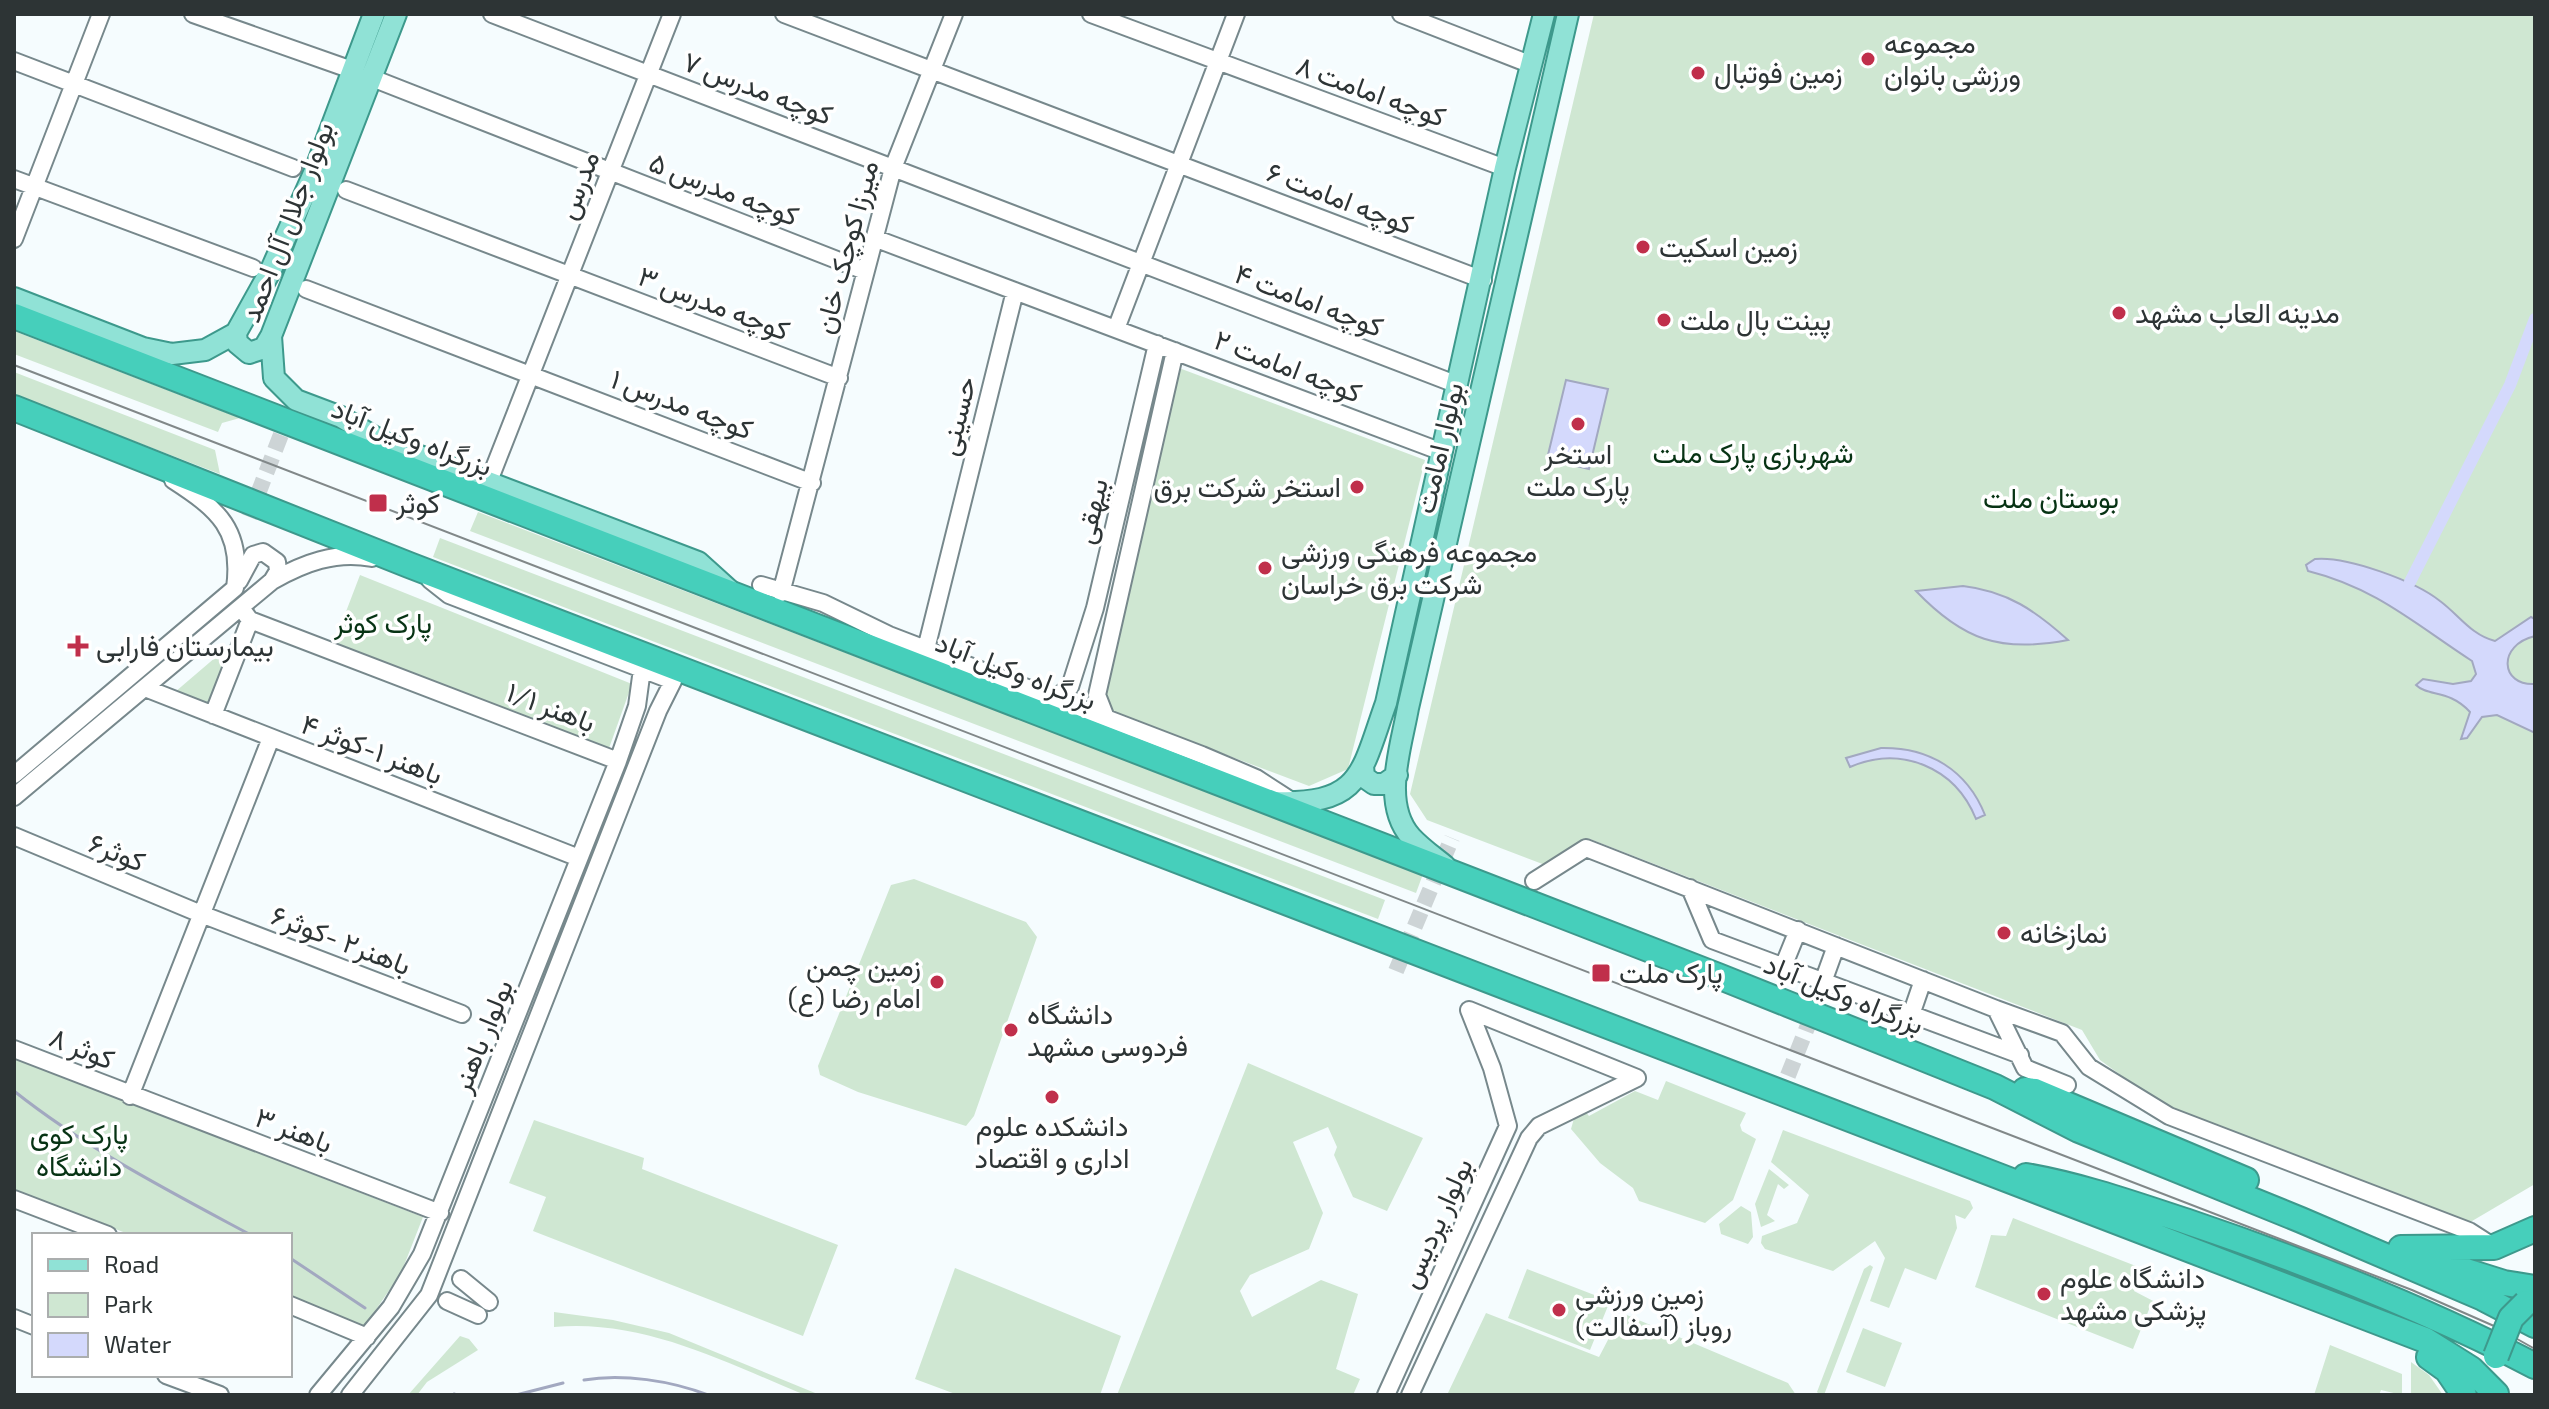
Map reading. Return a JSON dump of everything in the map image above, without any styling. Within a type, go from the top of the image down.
[{"type":"highway","name":"بزرگراه وکیل آباد","points":[[14,316],[1267,801],[1995,1087],[2079,1130],[2483,1298],[2533,1303]]},
{"type":"highway","points":[[14,408],[409,565],[579,637],[2425,1340],[2471,1369],[2496,1395]]},
{"type":"highway","name":"بزرگراه وکیل آباد","points":[[1995,1087],[2035,1091],[2401,1248],[2504,1283],[2533,1303]]},
{"type":"highway","points":[[1965,1164],[2074,1185],[2270,1249],[2467,1331],[2535,1366]]},
{"type":"highway","points":[[1965,1164],[2143,1247],[2428,1356],[2447,1370],[2464,1395]]},
{"type":"highway","points":[[2401,1248],[2494,1247],[2535,1229]]},
{"type":"highway","points":[[2496,1395],[2496,1356],[2511,1318],[2533,1303]]},
{"type":"main road","name":"بولوار جلال آل احمد","points":[[14,298],[143,348],[172,354],[205,350],[236,333],[276,258],[314,173],[374,14]]},
{"type":"main road","name":"بولوار جلال آل احمد","points":[[396,14],[271,336],[274,378],[296,400],[341,417],[383,442],[698,562],[732,593]]},
{"type":"main road","name":"بولوار امامت","points":[[1267,801],[1293,802],[1341,791],[1356,781],[1386,703],[1483,280],[1505,168],[1544,14]]},
{"type":"main road","name":"بولوار امامت","points":[[1454,874],[1411,837],[1401,821],[1395,802],[1397,775],[1408,708],[1568,14]]},
{"type":"main road","points":[[236,333],[240,348],[249,353],[260,351],[271,336]]},
{"type":"main road","points":[[1363,766],[1364,777],[1374,784],[1384,784],[1397,775]]},
{"type":"street","points":[[14,239],[101,14]]},
{"type":"street","points":[[193,14],[352,70]]},
{"type":"street","name":"کوچه مدرس ۷","points":[[492,14],[1141,264]]},
{"type":"street","name":"مدرس","points":[[489,481],[672,14]]},
{"type":"street","name":"کوچه امامت ۶","points":[[784,14],[1483,280]]},
{"type":"street","name":"میرزا کوچک خان","points":[[781,593],[808,500],[893,168],[954,14]]},
{"type":"street","name":"کوچه امامت ۸","points":[[1091,14],[1505,168]]},
{"type":"street","points":[[1116,329],[1236,14]]},
{"type":"street","points":[[1401,14],[1532,65]]},
{"type":"street","points":[[14,61],[293,168]]},
{"type":"street","name":"کوچه مدرس ۵","points":[[372,78],[865,271]]},
{"type":"street","points":[[14,179],[253,268]]},
{"type":"street","name":"کوچه مدرس ۳","points":[[346,190],[839,378]]},
{"type":"street","name":"کوچه امامت ۲","points":[[874,238],[1442,452]]},
{"type":"street","name":"کوچه امامت ۴","points":[[1141,264],[1458,385]]},
{"type":"street","name":"کوچه مدرس ۱","points":[[306,289],[812,483]]},
{"type":"street","name":"حسینی","points":[[926,649],[1015,291]]},
{"type":"street","name":"بیهقی","points":[[1070,687],[1095,608],[1157,344]]},
{"type":"street","name":"بیهقی","points":[[1097,695],[1175,351]]},
{"type":"street","points":[[141,460],[207,501],[224,520],[234,541],[238,566],[235,588]]},
{"type":"street","points":[[1121,496],[1141,501]]},
{"type":"street","points":[[14,775],[235,588],[253,555],[263,552],[277,562],[278,571],[246,614],[145,688],[14,797]]},
{"type":"street","points":[[272,581],[314,560],[346,555],[409,565]]},
{"type":"street","points":[[761,585],[823,603],[926,649],[1256,778],[1293,802]]},
{"type":"street","points":[[213,715],[246,614]]},
{"type":"street","name":"باهنر ۱/۱","points":[[246,614],[618,761]]},
{"type":"street","points":[[579,637],[642,669]]},
{"type":"street","name":"بولوار باهنر","points":[[318,1395],[408,1282],[440,1213],[618,761],[637,706],[642,669],[673,681],[658,711],[429,1295],[350,1395]]},
{"type":"street","points":[[1054,699],[1070,687],[1085,698],[1097,695],[1106,718]]},
{"type":"street","name":"باهنر ۱-کوثر ۴","points":[[145,688],[579,858]]},
{"type":"street","points":[[637,706],[647,704],[658,711]]},
{"type":"street","points":[[130,1096],[271,738]]},
{"type":"street","name":"کوثر۶","points":[[14,836],[201,914]]},
{"type":"street","points":[[1534,881],[1586,848],[2062,1033],[2089,1067],[2169,1116],[2469,1231],[2494,1247]]},
{"type":"street","points":[[1690,888],[1712,940],[2020,1055]]},
{"type":"street","name":"باهنر۲ -کوثر۶","points":[[201,914],[462,1014]]},
{"type":"street","points":[[557,916],[577,923]]},
{"type":"street","points":[[1783,967],[1798,930]]},
{"type":"street","points":[[1823,982],[1836,946]]},
{"type":"street","points":[[1911,1015],[1923,980]]},
{"type":"street","points":[[1996,1009],[2025,1068],[2067,1085]]},
{"type":"street","name":"بولوار پردیس","points":[[1386,1395],[1508,1126],[1492,1068],[1469,1010],[1637,1078],[1539,1126],[1529,1138],[1410,1395]]},
{"type":"street","name":"کوثر ۸","points":[[14,1049],[130,1096]]},
{"type":"street","name":"باهنر ۳","points":[[130,1096],[440,1213]]},
{"type":"street","points":[[14,1199],[103,1233]]},
{"type":"street","points":[[461,1279],[489,1302]]},
{"type":"street","points":[[447,1301],[478,1315]]},
{"type":"street","points":[[292,1306],[367,1337]]},
{"type":"street","points":[[171,1377],[220,1395]]},
{"type":"green space","name":"بوستان ملت","points":[[1594,14],[2535,14],[2535,1184],[2467,1224],[2159,1103],[2100,1060],[2082,1030],[1590,839],[1553,868],[1427,820],[1410,794]]},
{"type":"green space","points":[[14,331],[240,418],[222,423],[218,432],[14,354]]},
{"type":"green space","name":"مجموعه فرهنگی ورزشی شرکت برق خراسان","points":[[1179,368],[1425,460],[1348,769],[1309,786],[1099,707]]},
{"type":"green space","points":[[14,372],[215,450],[220,474],[14,395]]},
{"type":"green space","points":[[478,512],[1423,874],[1416,893],[470,531]]},
{"type":"green space","points":[[440,538],[1385,900],[1378,919],[433,557]]},
{"type":"green space","name":"پارک کوثر","points":[[360,575],[632,684],[608,751],[334,643]]},
{"type":"green space","points":[[230,645],[208,705],[175,692]]},
{"type":"green space","name":"زمین چمن امام رضا (ع)","points":[[914,879],[1026,922],[1037,937],[974,1116],[966,1126],[858,1092],[820,1075],[818,1066],[891,885]]},
{"type":"green space","name":"پارک کوی دانشگاه","points":[[14,1058],[423,1217],[401,1273],[364,1327],[292,1297],[292,1233],[126,1233],[14,1190]]},
{"type":"green space","points":[[1248,1063],[1423,1138],[1387,1211],[1353,1197],[1334,1155],[1337,1147],[1328,1127],[1293,1142],[1323,1213],[1309,1249],[1250,1275],[1240,1291],[1252,1317],[1321,1280],[1358,1294],[1336,1369],[1360,1379],[1353,1395],[1117,1395]]},
{"type":"green space","points":[[1666,1081],[1746,1113],[1740,1125],[1742,1131],[1756,1139],[1733,1200],[1705,1223],[1639,1201],[1633,1188],[1600,1163],[1571,1129],[1575,1115],[1584,1110],[1589,1116],[1635,1091],[1658,1100]]},
{"type":"green space","points":[[534,1120],[644,1158],[642,1169],[838,1245],[803,1336],[533,1231],[546,1197],[509,1183]]},
{"type":"green space","points":[[1783,1130],[1970,1201],[1973,1208],[1965,1219],[1955,1215],[1957,1228],[1936,1280],[1905,1268],[1889,1308],[1870,1301],[1885,1258],[1875,1241],[1833,1271],[1765,1249],[1761,1243],[1762,1236],[1797,1223],[1809,1195],[1771,1162]]},
{"type":"green space","points":[[1769,1169],[1789,1185],[1784,1189],[1778,1184],[1767,1215],[1775,1221],[1761,1227],[1755,1204]]},
{"type":"green space","points":[[1741,1206],[1751,1212],[1753,1237],[1748,1244],[1721,1234],[1719,1224]]},
{"type":"green space","points":[[2013,1218],[2141,1268],[2134,1291],[2157,1303],[2150,1307],[2133,1349],[1975,1287],[1991,1235],[2006,1236]]},
{"type":"green space","points":[[1870,1265],[1873,1267],[1824,1395],[1820,1395],[1817,1392],[1864,1269]]},
{"type":"green space","points":[[955,1268],[1121,1336],[1100,1395],[958,1395],[915,1379]]},
{"type":"green space","name":"زمین ورزشی روباز (آسفالت)","points":[[1527,1269],[1610,1301],[1590,1350],[1508,1318]]},
{"type":"green space","points":[[554,1312],[613,1320],[669,1333],[820,1395],[805,1395],[714,1357],[652,1336],[587,1326],[554,1327]]},
{"type":"green space","points":[[1486,1313],[1599,1357],[1622,1313],[1788,1383],[1796,1395],[1447,1395]]},
{"type":"green space","points":[[1863,1328],[1902,1343],[1885,1387],[1846,1372]]},
{"type":"green space","points":[[460,1336],[469,1339],[478,1350],[427,1382],[417,1395],[408,1395]]},
{"type":"green space","points":[[2330,1345],[2402,1374],[2402,1395],[2381,1390],[2379,1395],[2314,1395]]},
{"type":"green space","points":[[2411,1362],[2429,1375],[2443,1395],[2411,1395]]},
{"type":"water","name":"استخر پارک ملت","points":[[1566,380],[1608,389],[1589,469],[1547,459]]},
{"type":"water","points":[[2315,559],[2345,561],[2380,571],[2414,586],[2440,601],[2479,634],[2495,641],[2531,617],[2535,619],[2535,636],[2514,648],[2508,664],[2515,679],[2535,684],[2535,733],[2497,715],[2482,717],[2467,738],[2461,739],[2470,712],[2454,700],[2416,685],[2423,679],[2453,684],[2471,681],[2476,674],[2472,661],[2375,597],[2308,571],[2306,565]]},
{"type":"water","points":[[1963,586],[1993,592],[2020,604],[2068,640],[2022,645],[1984,639],[1950,621],[1916,591]]},
{"type":"water","points":[[1881,748],[1915,752],[1944,764],[1968,785],[1985,815],[1976,819],[1955,786],[1924,765],[1888,759],[1850,767],[1846,758]]},
{"type":"waterway","points":[[2410,582],[2510,385],[2535,319]]},
{"type":"waterway","points":[[14,1091],[99,1150],[247,1233]]},
{"type":"waterway","points":[[292,1259],[365,1308]]},
{"type":"waterway","points":[[584,1380],[614,1377],[647,1380],[708,1395]]},
{"type":"waterway","points":[[516,1395],[563,1383]]},
{"type":"tunnel","points":[[249,517],[289,414]]},
{"type":"tunnel","points":[[1396,971],[1452,838]]},
{"type":"tunnel","points":[[1779,1098],[1824,985]]},
{"type":"tram line","points":[[14,365],[2412,1290],[2494,1326],[2535,1349]]},
{"type":"place","name":"مجموعه ورزشی بانوان","points":[[1868,59]]},
{"type":"place","name":"زمین فوتبال","points":[[1698,73]]},
{"type":"place","name":"زمین اسکیت","points":[[1643,247]]},
{"type":"place","name":"مدينه العاب مشهد","points":[[2119,313]]},
{"type":"place","name":"پینت بال ملت","points":[[1664,320]]},
{"type":"place","name":"استخر پارک ملت","points":[[1578,424]]},
{"type":"place","name":"استخر شرکت برق","points":[[1357,487]]},
{"type":"place","name":"کوثر","points":[[378,503]]},
{"type":"place","name":"مجموعه فرهنگی ورزشی شرکت برق خراسان","points":[[1265,568]]},
{"type":"place","name":"بیمارستان فارابی","points":[[78,646]]},
{"type":"place","name":"نمازخانه","points":[[2004,933]]},
{"type":"place","name":"پارک ملت","points":[[1601,973]]},
{"type":"place","name":"زمین چمن امام رضا (ع)","points":[[937,982]]},
{"type":"place","name":"دانشگاه فردوسی مشهد","points":[[1011,1030]]},
{"type":"place","name":"دانشکده علوم اداری و اقتصاد","points":[[1052,1097]]},
{"type":"place","name":"دانشگاه علوم پزشکی مشهد","points":[[2044,1294]]},
{"type":"place","name":"زمین ورزشی روباز (آسفالت)","points":[[1559,1310]]},
{"type":"park label","name":"شهربازی پارک ملت","points":[[1753,453]]}]
